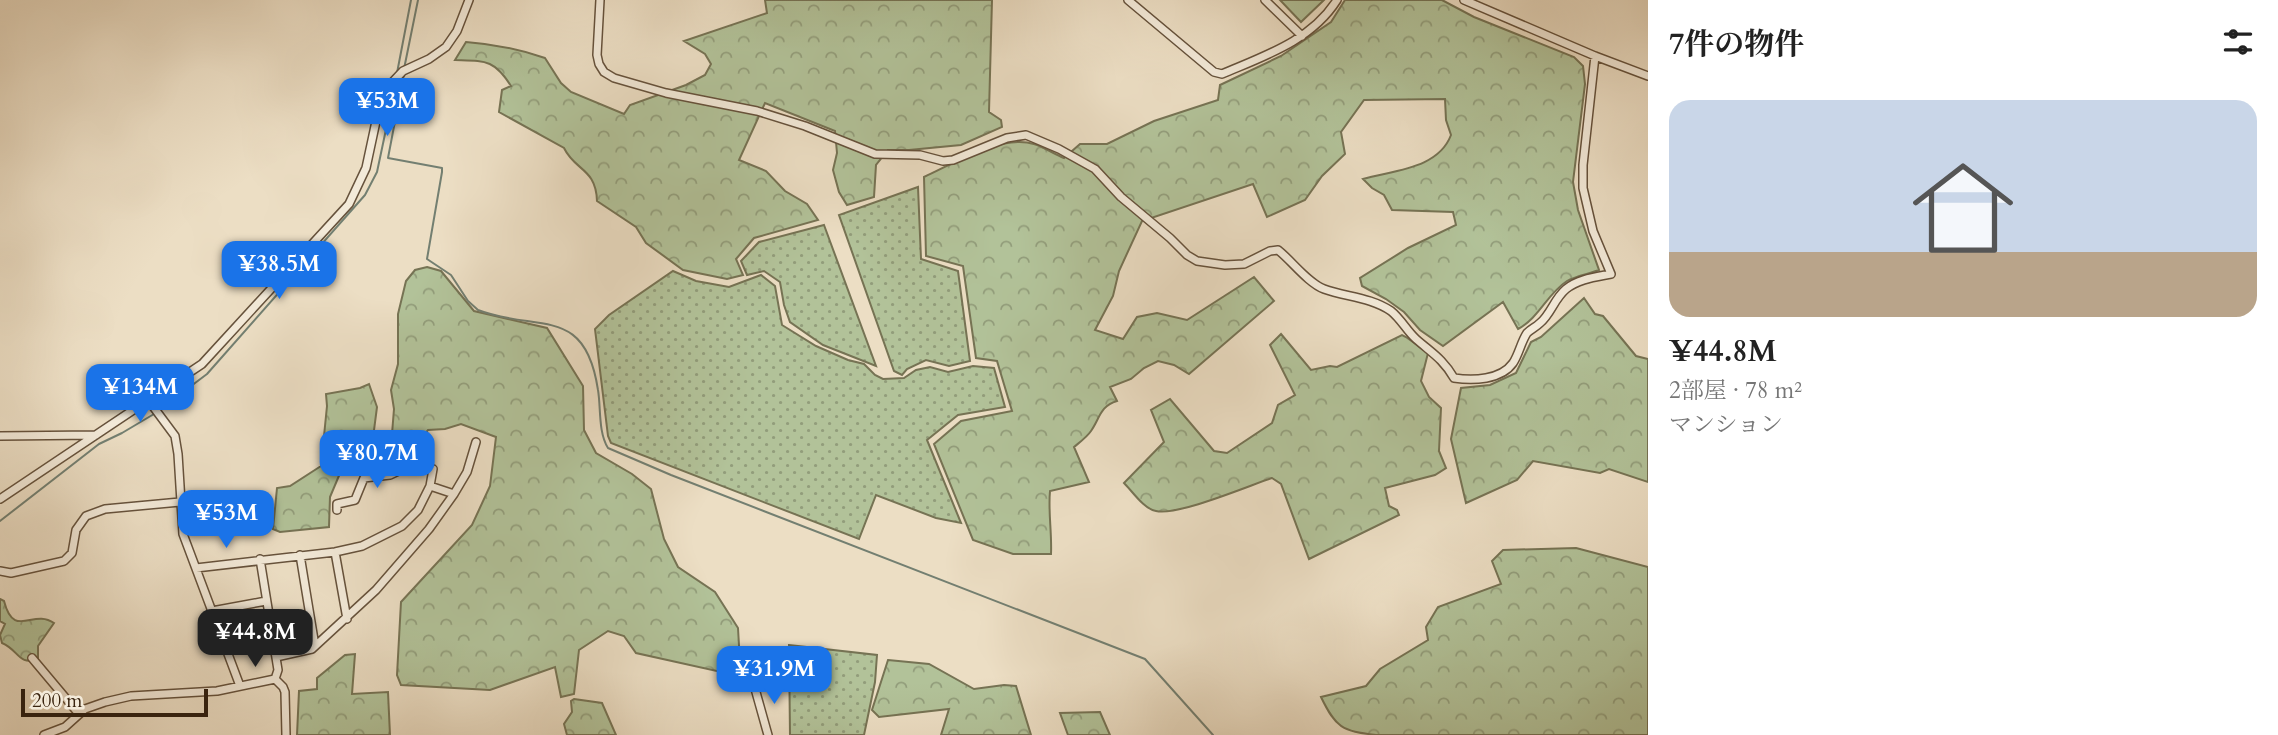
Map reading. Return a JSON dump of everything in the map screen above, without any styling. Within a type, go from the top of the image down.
[{"type":"street","points":[[0,499],[202,364],[349,204],[366,168],[378,112],[386,89],[403,71],[429,59],[446,47],[457,31],[469,0]]},
{"type":"street","points":[[600,0],[597,55],[604,72],[614,78],[666,93],[757,111],[804,125],[875,154],[920,155],[943,161],[953,160],[1007,138],[1026,135],[1095,169],[1140,215],[1197,261],[1225,265],[1244,264],[1270,251],[1278,250],[1324,289],[1362,298],[1389,310],[1401,320],[1413,337],[1445,363],[1454,378],[1465,380],[1484,379],[1500,374],[1512,365],[1529,331],[1550,312],[1558,297],[1580,281],[1611,274],[1593,231],[1583,188],[1584,154],[1595,57]]},
{"type":"street","points":[[1128,0],[1214,72],[1222,74],[1284,47],[1302,36],[1323,18],[1337,0]]},
{"type":"street","points":[[1265,0],[1302,36]]},
{"type":"street","points":[[1464,0],[1484,4],[1595,57],[1648,76]]},
{"type":"street","points":[[149,401],[175,436],[183,534],[240,686]]},
{"type":"street","points":[[0,436],[97,435]]},
{"type":"street","points":[[276,657],[309,651],[347,619],[405,558],[454,494],[467,472],[476,442]]},
{"type":"street","points":[[195,568],[335,552],[362,546],[402,526],[418,510],[430,486],[433,465],[411,465],[390,475],[366,477],[355,500],[337,504],[337,510]]},
{"type":"street","points":[[430,486],[454,494]]},
{"type":"street","points":[[0,571],[11,573],[64,561],[72,553],[76,530],[86,516],[105,509],[180,502]]},
{"type":"street","points":[[335,552],[347,619]]},
{"type":"street","points":[[300,555],[315,646]]},
{"type":"street","points":[[44,735],[65,727],[97,703],[131,696],[217,691],[275,679],[278,675],[276,657],[260,559]]},
{"type":"street","points":[[212,611],[266,600]]},
{"type":"street","points":[[226,648],[273,640]]},
{"type":"street","points":[[32,658],[79,714]]},
{"type":"street","points":[[275,679],[285,692],[286,735]]},
{"type":"street","points":[[754,685],[768,735]]},
{"type":"green space","points":[[765,0],[992,0],[989,112],[1001,120],[1002,127],[961,145],[888,150],[876,165],[874,197],[847,205],[839,192],[833,170],[837,153],[835,131],[765,103],[739,160],[766,171],[785,191],[807,204],[818,220],[754,238],[736,259],[743,275],[727,279],[683,270],[646,243],[636,227],[597,201],[593,182],[564,148],[499,112],[502,90],[511,86],[494,66],[455,60],[466,42],[506,47],[545,58],[561,83],[571,92],[624,114],[630,105],[686,85],[705,75],[711,64],[705,54],[684,41],[767,13]]},
{"type":"green space","points":[[1280,0],[1324,0],[1301,22]]},
{"type":"green space","points":[[1345,0],[1442,0],[1474,17],[1574,57],[1583,66],[1585,84],[1573,182],[1578,210],[1599,270],[1560,286],[1532,319],[1518,329],[1503,302],[1443,346],[1420,330],[1404,312],[1362,286],[1360,278],[1408,248],[1456,225],[1453,212],[1392,210],[1384,195],[1363,179],[1414,166],[1436,155],[1451,135],[1446,120],[1445,99],[1364,100],[1341,132],[1345,154],[1322,176],[1305,200],[1267,217],[1253,184],[1142,221],[1119,271],[1113,296],[1095,330],[1123,339],[1137,317],[1157,313],[1187,320],[1254,277],[1274,301],[1189,374],[1174,365],[1158,361],[1131,379],[1110,387],[1117,401],[1104,409],[1089,433],[1074,447],[1089,482],[1050,491],[1051,554],[1013,554],[973,540],[934,444],[961,421],[1012,411],[997,361],[976,358],[963,266],[926,256],[924,177],[978,152],[1007,143],[1034,144],[1064,158],[1080,144],[1107,144],[1154,121],[1218,100],[1220,85],[1281,56],[1331,22]]},
{"type":"green space","points":[[918,187],[921,259],[958,271],[970,361],[949,366],[926,360],[907,369],[902,375],[894,371],[839,215]]},
{"type":"green space","points":[[824,225],[876,366],[823,345],[790,322],[780,282],[764,271],[747,275],[741,261],[759,242]]},
{"type":"green space","points":[[427,267],[441,271],[474,311],[547,328],[583,386],[584,430],[596,453],[632,474],[651,489],[664,539],[678,567],[715,592],[738,628],[740,663],[730,674],[636,653],[624,636],[608,631],[579,650],[574,694],[561,697],[555,667],[490,690],[401,685],[397,675],[401,602],[472,525],[490,486],[496,437],[461,424],[428,430],[414,449],[406,450],[392,434],[394,409],[391,390],[398,364],[398,314],[406,281],[415,270]]},
{"type":"green space","points":[[673,271],[696,281],[729,287],[761,275],[775,286],[782,325],[816,346],[864,364],[883,379],[904,378],[916,370],[930,367],[948,372],[973,366],[994,368],[1005,407],[958,415],[927,440],[961,523],[936,518],[876,495],[859,539],[611,443],[595,329],[609,315]]},
{"type":"green space","points":[[1584,298],[1595,314],[1603,316],[1636,356],[1648,359],[1648,482],[1609,469],[1600,473],[1533,461],[1517,480],[1466,503],[1451,439],[1461,388],[1490,385],[1516,373],[1531,342],[1541,337]]},
{"type":"green space","points":[[1281,334],[1311,370],[1337,367],[1402,335],[1428,353],[1421,381],[1429,397],[1441,408],[1439,451],[1446,468],[1435,475],[1385,488],[1389,506],[1397,510],[1399,515],[1309,559],[1281,484],[1272,478],[1196,505],[1166,511],[1147,507],[1124,483],[1164,442],[1151,410],[1170,399],[1214,451],[1227,453],[1272,423],[1278,405],[1295,395],[1270,345]]},
{"type":"green space","points":[[369,384],[377,407],[373,438],[346,459],[330,497],[329,527],[280,532],[273,529],[277,488],[290,486],[321,466],[326,394]]},
{"type":"green space","points":[[1576,548],[1648,567],[1648,735],[1376,735],[1355,732],[1341,726],[1331,715],[1321,697],[1366,686],[1380,669],[1428,640],[1426,627],[1438,607],[1501,584],[1492,561],[1503,550]]},
{"type":"green space","points":[[0,599],[4,601],[13,619],[46,619],[54,623],[38,646],[38,659],[22,659],[2,643],[0,635],[5,624],[0,621]]},
{"type":"green space","points":[[789,645],[877,655],[875,682],[864,735],[790,735]]},
{"type":"green space","points":[[355,654],[352,694],[388,692],[390,735],[297,735],[299,691],[317,689],[317,678],[345,655]]},
{"type":"green space","points":[[888,660],[929,664],[974,689],[1016,686],[1031,735],[941,735],[949,709],[879,717],[872,710]]},
{"type":"green space","points":[[574,699],[602,703],[616,735],[567,735],[564,724],[572,712],[571,701]]},
{"type":"green space","points":[[1100,712],[1110,735],[1068,735],[1060,713]]},
{"type":"waterway","points":[[397,73],[411,0]]},
{"type":"waterway","points":[[404,69],[418,0]]},
{"type":"waterway","points":[[404,74],[388,158],[442,168],[427,259],[451,275],[468,301],[478,310],[500,317],[556,326],[570,333],[582,344],[592,363],[603,435],[608,448],[1145,659],[1213,735]]},
{"type":"waterway","points":[[158,411],[207,374],[365,195],[377,172],[396,82]]},
{"type":"waterway","points":[[0,521],[99,444],[154,414]]}]
